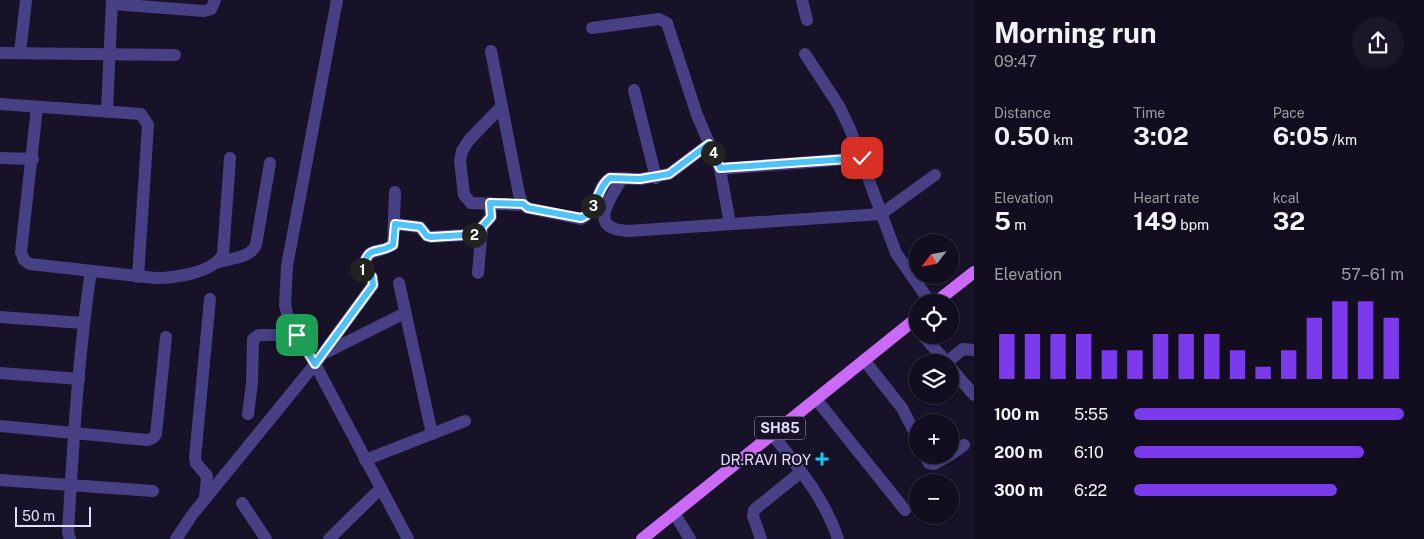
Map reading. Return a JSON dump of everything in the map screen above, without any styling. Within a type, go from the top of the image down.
[{"type":"main road","points":[[946,294],[974,273]]},
{"type":"main road","name":"SH85","points":[[642,539],[864,360],[909,327]]},
{"type":"street","points":[[20,52],[26,0]]},
{"type":"street","points":[[107,111],[112,2],[204,11],[211,9],[215,0]]},
{"type":"street","points":[[337,0],[287,266],[285,305],[297,335],[318,359],[366,460],[408,539]]},
{"type":"street","points":[[802,0],[807,20]]},
{"type":"street","points":[[592,28],[664,19],[668,23],[685,81],[720,168],[730,224]]},
{"type":"street","points":[[491,51],[519,194],[523,204],[528,208],[581,218],[590,212],[606,180],[610,178],[656,178],[682,166],[709,144]]},
{"type":"street","points":[[0,53],[176,55]]},
{"type":"street","points":[[805,54],[839,106],[862,158],[896,253],[924,294]]},
{"type":"street","points":[[634,90],[656,178]]},
{"type":"street","points":[[0,104],[141,114],[148,125],[138,277]]},
{"type":"street","points":[[502,106],[469,140],[462,151],[460,161],[466,200],[471,203],[523,204]]},
{"type":"street","points":[[37,107],[22,252],[24,260],[30,264],[138,277],[170,278],[247,255],[253,251],[256,245],[270,163]]},
{"type":"street","points":[[0,158],[33,159]]},
{"type":"street","points":[[219,262],[223,254],[230,158]]},
{"type":"street","points":[[720,168],[862,158]]},
{"type":"street","points":[[622,178],[604,210],[604,219],[608,227],[615,230],[881,214],[935,175]]},
{"type":"street","points":[[176,539],[205,499],[318,359],[373,285],[372,277],[365,275],[362,270],[365,257],[375,249],[388,248],[393,245],[395,192]]},
{"type":"street","points":[[478,273],[482,227],[491,217],[490,203]]},
{"type":"street","points":[[395,224],[420,227],[427,236],[431,237],[481,234]]},
{"type":"street","points":[[70,539],[68,532],[74,432],[83,324],[91,272]]},
{"type":"street","points":[[399,283],[432,434]]},
{"type":"street","points":[[205,499],[207,476],[196,463],[195,458],[210,299]]},
{"type":"street","points":[[318,359],[406,313]]},
{"type":"street","points":[[0,317],[83,324]]},
{"type":"street","points":[[248,414],[252,383],[253,339],[259,335],[297,335]]},
{"type":"street","points":[[0,426],[147,440],[153,438],[156,434],[166,337]]},
{"type":"street","points":[[930,344],[940,354]]},
{"type":"street","points":[[957,354],[963,349],[974,350]]},
{"type":"street","points":[[864,360],[902,408],[909,422]]},
{"type":"street","points":[[0,373],[79,379]]},
{"type":"street","points":[[959,377],[974,395]]},
{"type":"street","points":[[816,399],[905,510]]},
{"type":"street","points":[[366,460],[465,421]]},
{"type":"street","points":[[772,434],[821,499],[832,520],[838,539]]},
{"type":"street","points":[[959,449],[964,445]]},
{"type":"street","points":[[761,539],[753,516],[757,504],[801,472]]},
{"type":"street","points":[[0,480],[152,491]]},
{"type":"street","points":[[329,539],[381,488]]},
{"type":"street","points":[[242,503],[266,539]]},
{"type":"street","points":[[674,513],[690,539]]},
{"type":"place","name":"DR.RAVI ROY","points":[[822,459]]},
{"type":"route","points":[[297,335],[315,364],[373,285],[372,277],[362,273],[365,257],[375,249],[388,248],[393,245],[395,224],[420,227],[427,236],[431,237],[446,238],[481,234],[482,227],[491,217],[490,203],[523,204],[528,208],[575,219],[581,218],[590,212],[606,180],[614,177],[656,178],[669,174],[709,144],[720,168],[862,158]]}]
